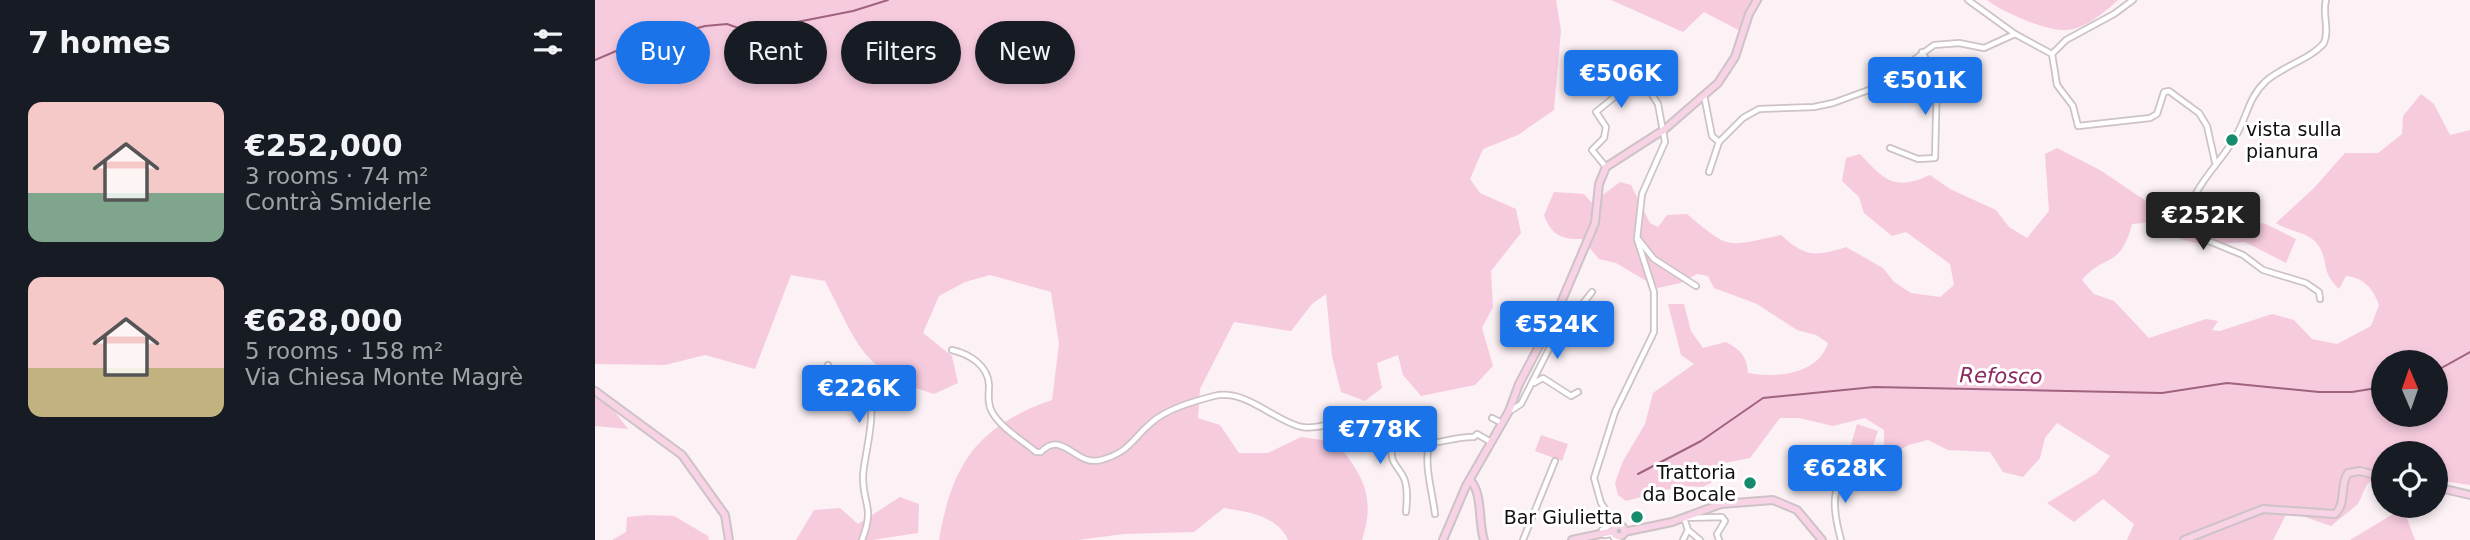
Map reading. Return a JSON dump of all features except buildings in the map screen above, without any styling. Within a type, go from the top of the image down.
[{"type":"main road","points":[[1444,540],[1470,481],[1551,327],[1595,223],[1599,184],[1606,167],[1665,129],[1718,83],[1731,66],[1749,14],[1757,0]]},
{"type":"main road","points":[[595,391],[682,454],[725,515],[729,540]]},
{"type":"main road","points":[[2184,540],[2252,511],[2335,514],[2341,505],[2344,481],[2349,473],[2360,471],[2371,474]]},
{"type":"main road","points":[[1470,481],[1476,487],[1479,526],[1484,540]]},
{"type":"main road","points":[[2448,490],[2470,495]]},
{"type":"main road","points":[[1572,540],[1603,533],[1618,534],[1684,518],[1721,504],[1773,500],[1797,510],[1822,540]]},
{"type":"street","points":[[1968,0],[2015,34],[2052,54]]},
{"type":"street","points":[[2052,54],[2066,40],[2114,14],[2133,0]]},
{"type":"street","points":[[2320,299],[2319,292],[2307,283],[2263,270],[2243,255],[2199,237],[2187,225],[2193,201],[2215,162],[2238,134],[2255,92],[2277,72],[2324,43],[2327,34],[2323,15],[2326,0]]},
{"type":"street","points":[[1710,172],[1719,142],[1759,108],[1814,107],[1845,99],[1891,79],[1934,45],[1959,43],[1991,47],[2015,34]]},
{"type":"street","points":[[1890,148],[1918,159],[1935,158],[1937,78],[1923,52]]},
{"type":"street","points":[[2052,54],[2057,85],[2073,106],[2078,126],[2150,118],[2157,114],[2164,92],[2169,91],[2199,113],[2207,126],[2215,162]]},
{"type":"street","points":[[1606,167],[1592,150],[1604,138],[1606,127],[1596,112],[1617,97],[1622,88],[1628,86],[1654,96],[1665,129],[1661,156],[1642,194],[1637,239],[1654,292],[1654,332],[1615,412],[1594,478],[1601,503],[1618,534]]},
{"type":"street","points":[[1704,95],[1712,136],[1719,142]]},
{"type":"street","points":[[1637,239],[1654,258],[1696,286]]},
{"type":"street","points":[[1509,411],[1521,404],[1553,341],[1592,292]]},
{"type":"street","points":[[952,350],[978,362],[988,379],[992,414],[1036,452],[1041,452],[1051,443],[1059,443],[1085,460],[1098,461],[1126,449],[1150,423],[1162,416],[1226,394],[1276,413],[1301,427],[1355,419],[1380,426],[1405,442]]},
{"type":"street","points":[[828,365],[825,388],[841,376],[853,376],[863,383],[869,396],[871,436],[863,479],[870,511],[862,540]]},
{"type":"street","points":[[1531,386],[1543,378],[1571,396],[1578,392]]},
{"type":"street","points":[[1492,418],[1502,423]]},
{"type":"street","points":[[1406,512],[1408,496],[1404,477],[1392,461],[1392,448],[1405,442],[1429,443],[1457,436],[1474,437],[1477,434],[1491,442]]},
{"type":"street","points":[[1429,443],[1425,459],[1432,482],[1435,514]]},
{"type":"street","points":[[1841,540],[1832,507],[1833,492],[1847,459],[1859,463]]},
{"type":"street","points":[[1523,540],[1555,461]]},
{"type":"street","points":[[1603,533],[1602,530],[1611,524],[1604,511]]},
{"type":"street","points":[[1700,540],[1688,530],[1684,518],[1711,516],[1725,521],[1717,534],[1719,540]]},
{"type":"street","points":[[1682,540],[1688,530]]},
{"type":"shaded area","points":[[595,0],[1556,0],[1561,30],[1554,110],[1518,135],[1483,149],[1470,179],[1480,193],[1516,209],[1521,233],[1491,271],[1493,307],[1482,328],[1493,366],[1475,385],[1421,396],[1403,375],[1398,355],[1377,363],[1382,388],[1365,401],[1341,392],[1332,356],[1326,294],[1312,304],[1291,331],[1234,322],[1200,389],[1198,418],[1220,425],[1239,453],[1268,453],[1301,437],[1336,442],[1360,476],[1364,487],[1368,511],[1362,540],[1288,540],[1277,525],[1261,516],[1224,508],[1194,532],[1124,534],[1078,540],[939,540],[952,490],[972,451],[1005,422],[1052,400],[1059,344],[1051,292],[990,275],[965,282],[939,296],[923,333],[952,356],[958,383],[934,394],[891,376],[876,365],[855,338],[825,281],[791,275],[755,369],[705,355],[665,365],[595,364]]},
{"type":"shaded area","points":[[1611,0],[1763,0],[1752,13],[1746,34],[1704,12],[1683,32]]},
{"type":"shaded area","points":[[1987,0],[2118,0],[2087,24],[2065,30],[2025,20]]},
{"type":"shaded area","points":[[2421,94],[2434,104],[2450,135],[2470,130],[2470,485],[2448,482],[2448,441],[2371,441],[2371,481],[2367,484],[2358,504],[2331,526],[2288,511],[2273,540],[2127,540],[2134,524],[2103,499],[2074,522],[2047,503],[2097,473],[2110,456],[2057,423],[2045,438],[2040,458],[2023,477],[2003,472],[1990,452],[1948,450],[1928,440],[1909,445],[1884,458],[1884,430],[1865,418],[1833,426],[1799,418],[1780,418],[1750,458],[1725,463],[1720,478],[1703,487],[1682,486],[1626,501],[1618,495],[1615,483],[1623,461],[1645,424],[1653,393],[1694,364],[1681,355],[1668,304],[1684,304],[1691,331],[1703,348],[1726,342],[1739,351],[1745,358],[1748,373],[1783,374],[1806,368],[1823,354],[1828,343],[1816,335],[1797,330],[1757,304],[1714,288],[1708,276],[1697,274],[1680,283],[1658,288],[1616,263],[1599,259],[1582,239],[1563,237],[1550,227],[1544,215],[1554,192],[1584,194],[1592,203],[1620,182],[1631,185],[1650,223],[1658,227],[1667,215],[1687,214],[1712,234],[1729,243],[1781,235],[1797,248],[1811,253],[1846,247],[1883,268],[1894,282],[1911,293],[1940,297],[1954,285],[1950,264],[1906,232],[1892,236],[1864,213],[1859,197],[1842,181],[1846,158],[1860,154],[1884,177],[1899,183],[1930,175],[1950,189],[1996,210],[2009,227],[2027,238],[2049,211],[2045,154],[2057,148],[2100,170],[2146,201],[2165,208],[2177,220],[2206,227],[2236,218],[2266,224],[2296,239],[2286,263],[2245,242],[2204,245],[2180,239],[2173,228],[2154,222],[2132,224],[2117,255],[2097,266],[2082,280],[2094,294],[2114,301],[2149,338],[2206,319],[2218,321],[2212,330],[2220,331],[2272,314],[2294,320],[2312,339],[2337,344],[2371,326],[2379,305],[2377,299],[2367,285],[2352,277],[2346,276],[2339,289],[2330,278],[2323,254],[2316,242],[2276,223],[2314,188],[2345,153],[2378,153],[2402,134],[2403,116]]},
{"type":"shaded area","points":[[595,386],[628,429],[595,426]]},
{"type":"shaded area","points":[[1857,424],[1878,431],[1868,462],[1848,455]]},
{"type":"shaded area","points":[[1541,435],[1568,444],[1562,461],[1535,451]]},
{"type":"shaded area","points":[[900,497],[919,504],[918,533],[872,540],[796,540],[814,510],[840,508],[858,524]]},
{"type":"shaded area","points":[[674,516],[708,536],[709,540],[612,540],[626,532],[627,517]]},
{"type":"shaded area","points":[[2386,518],[2407,518],[2415,540],[2350,540]]},
{"type":"waterway","points":[[595,60],[623,48],[705,26],[727,24],[747,31],[779,29],[792,23],[853,11],[888,0]]},
{"type":"waterway","name":"Refosco","points":[[2448,364],[2470,352]]},
{"type":"waterway","name":"Refosco","points":[[1638,474],[1701,441],[1763,398],[1874,387],[2162,393],[2227,383],[2319,392],[2371,389]]},
{"type":"place","name":"vista sulla pianura","points":[[2232,140]]},
{"type":"place","name":"Trattoria da Bocale","points":[[1750,483]]},
{"type":"place","name":"Bar Giulietta","points":[[1637,517]]}]
